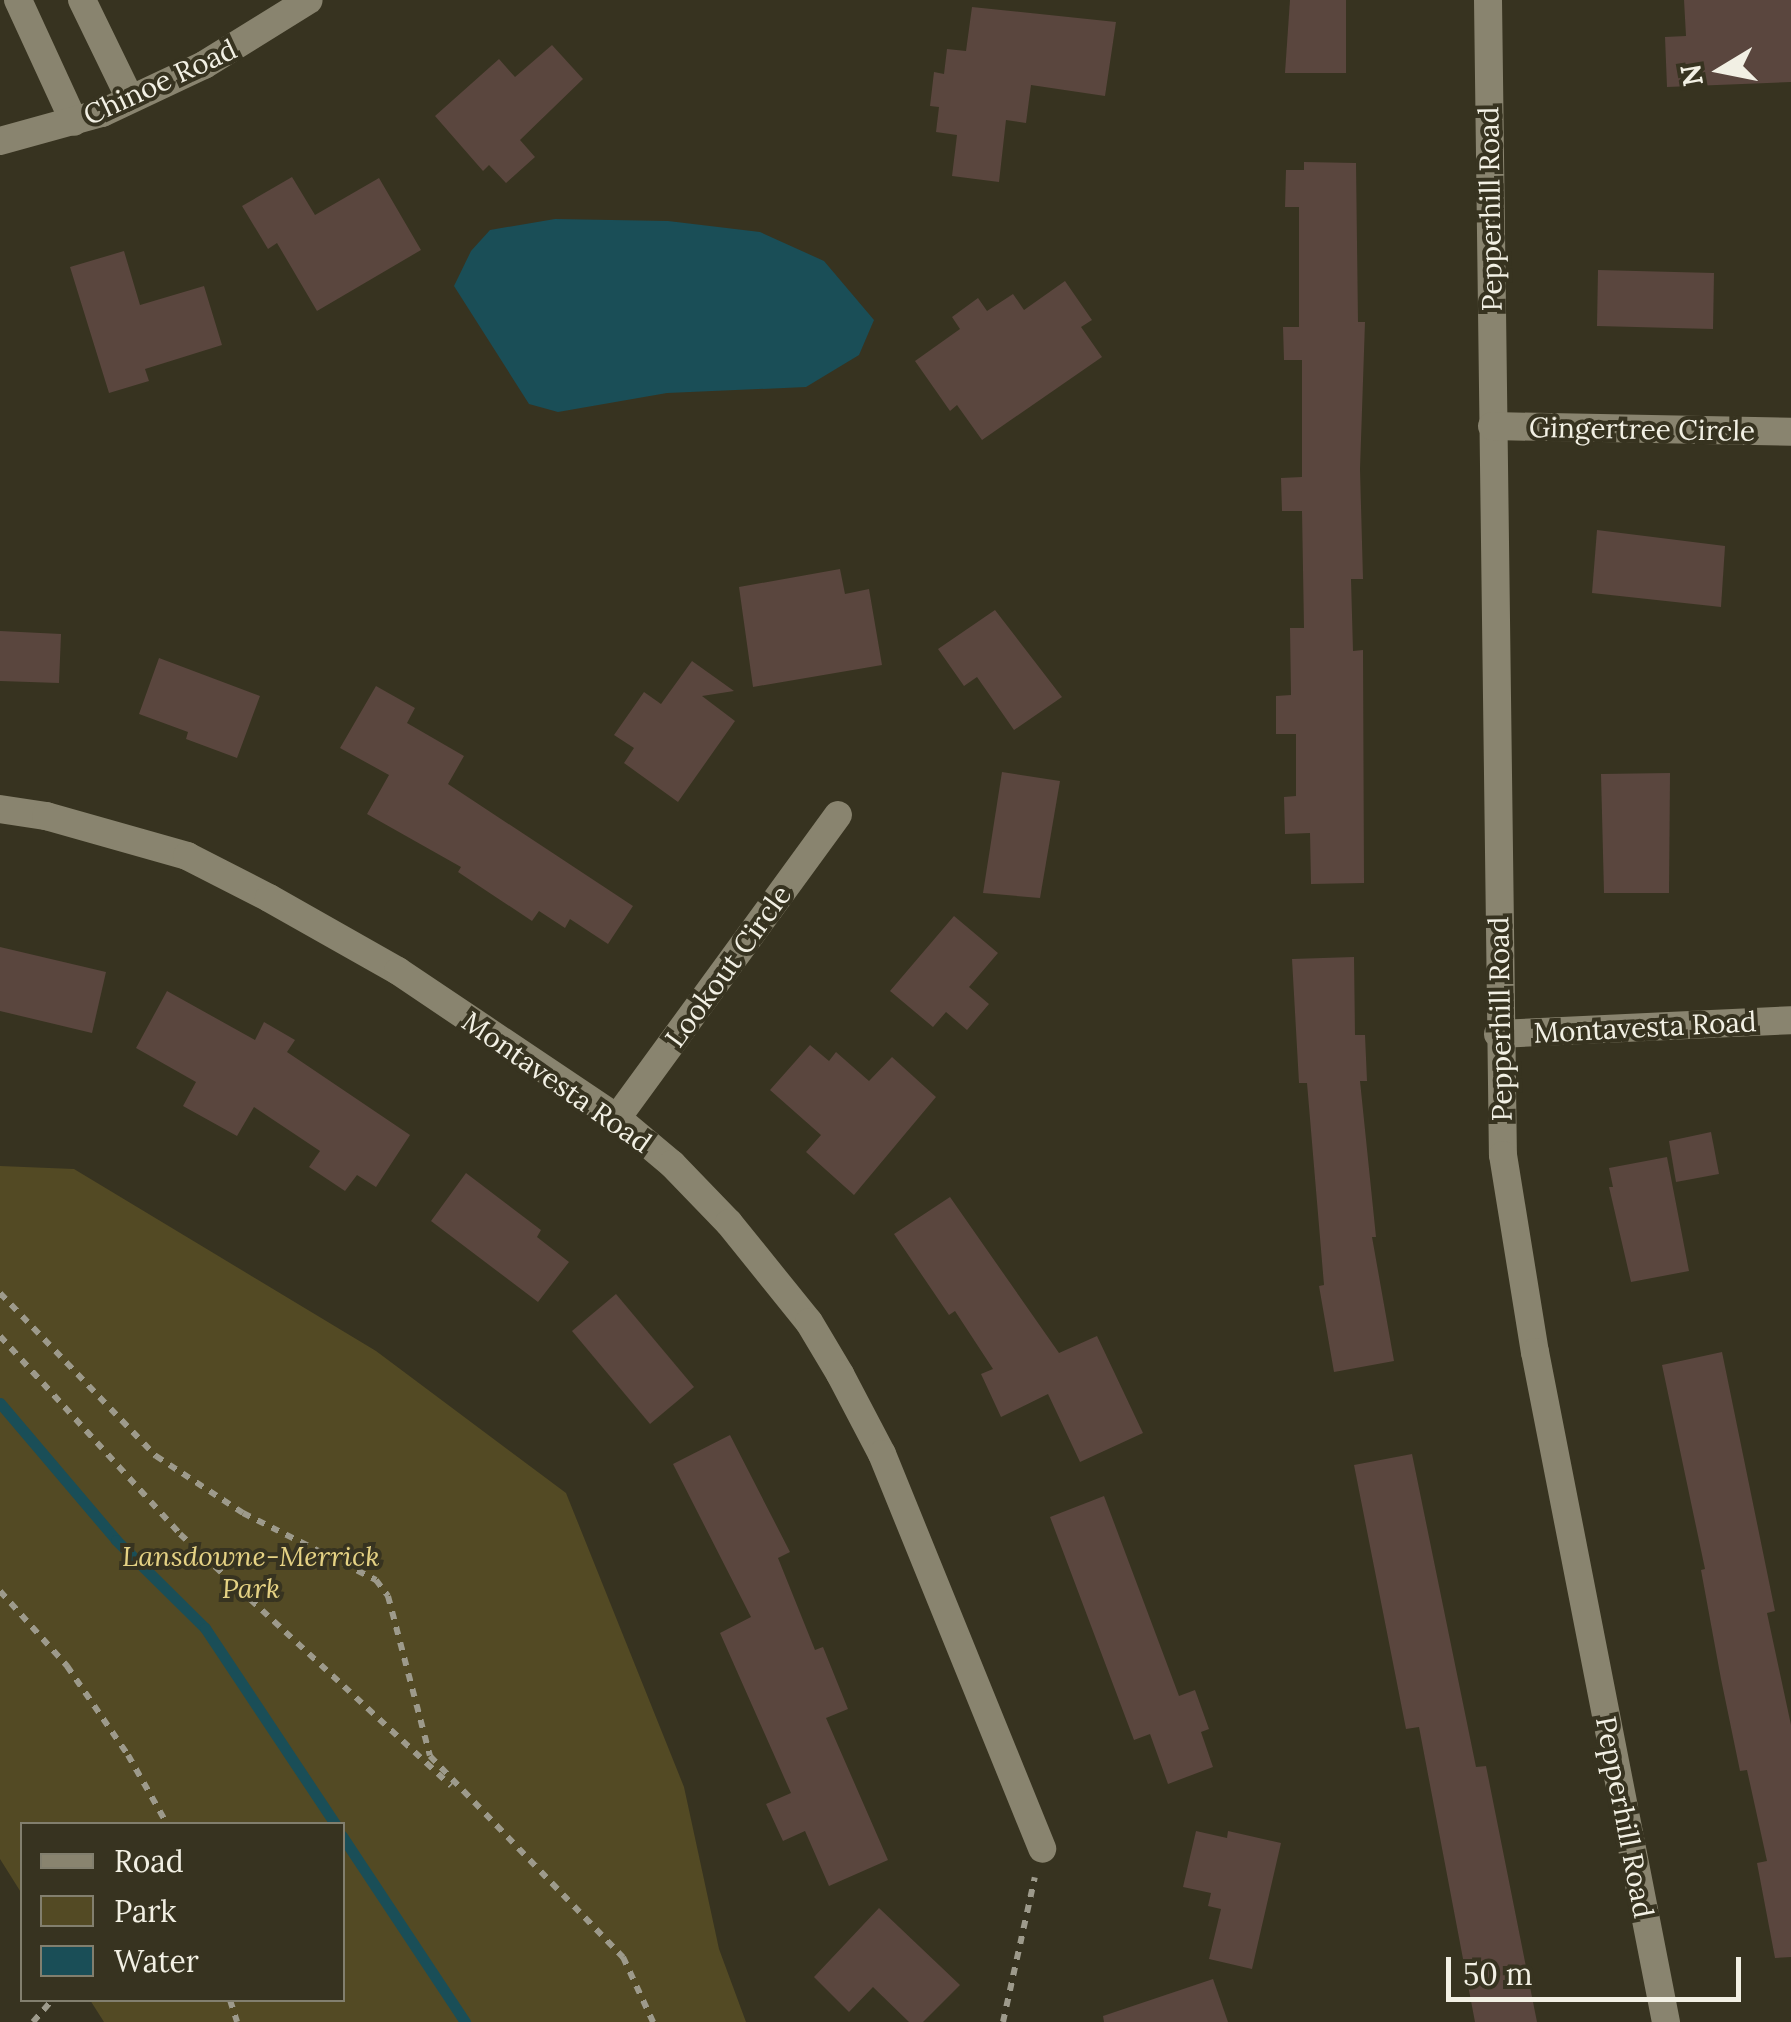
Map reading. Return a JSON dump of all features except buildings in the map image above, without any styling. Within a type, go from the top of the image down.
[{"type":"street","points":[[18,0],[74,122]]},
{"type":"street","points":[[82,0],[130,100]]},
{"type":"street","name":"Chinoe Road","points":[[0,141],[74,122],[130,100],[219,56],[309,0]]},
{"type":"street","name":"Pepperhill Road","points":[[1488,0],[1502,1155],[1513,1230],[1666,2022]]},
{"type":"street","name":"Gingertree Circle","points":[[1492,426],[1791,432]]},
{"type":"street","name":"Montavesta Road","points":[[0,809],[46,816],[187,856],[398,972],[617,1118],[672,1164],[729,1224],[808,1322],[840,1374],[889,1469],[1042,1849]]},
{"type":"street","name":"Lookout Circle","points":[[617,1118],[838,815]]},
{"type":"street","name":"Montavesta Road","points":[[1498,1034],[1791,1020]]},
{"type":"path","points":[[0,1292],[156,1456],[243,1513],[376,1580],[388,1596],[430,1756],[474,1807]]},
{"type":"path","points":[[0,1336],[180,1534],[474,1807],[623,1957],[653,2022]]},
{"type":"path","points":[[0,1591],[67,1666],[128,1755],[166,1822]]},
{"type":"path","points":[[1003,2022],[1042,1849]]},
{"type":"path","points":[[32,2022],[50,2002]]},
{"type":"green space","name":"Lansdowne-Merrick Park","points":[[0,1166],[74,1169],[376,1351],[566,1493],[684,1787],[719,1949],[746,2022],[104,2022],[91,2002],[345,2002],[345,1822],[20,1822],[20,1891],[0,1859]]},
{"type":"water","points":[[555,219],[668,221],[760,232],[824,261],[874,320],[859,355],[806,387],[667,393],[558,412],[529,404],[454,286],[471,251],[490,230]]},
{"type":"waterway","points":[[0,1403],[116,1540],[205,1628],[334,1822]]},
{"type":"waterway","points":[[345,1841],[465,2022]]}]
